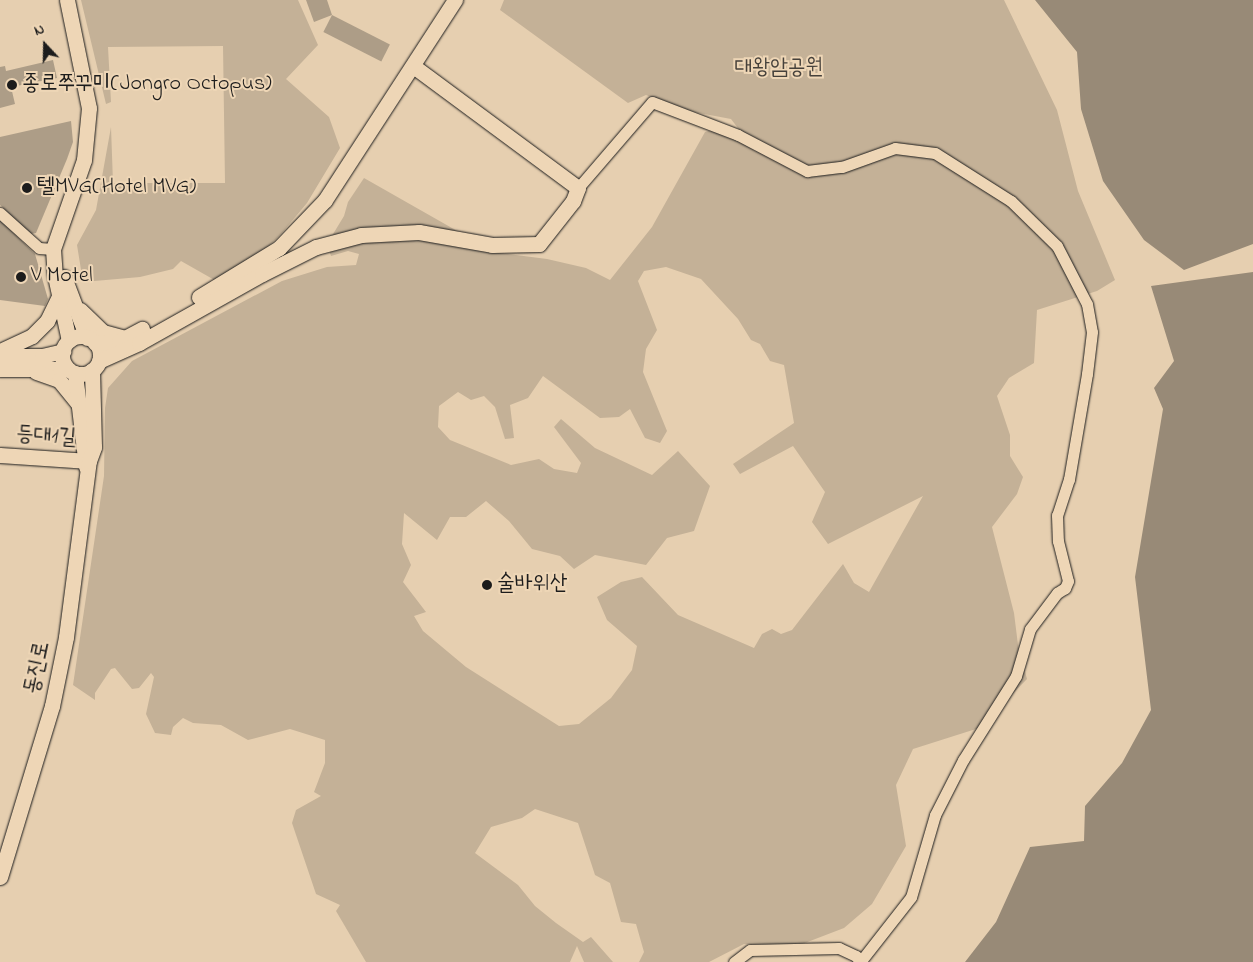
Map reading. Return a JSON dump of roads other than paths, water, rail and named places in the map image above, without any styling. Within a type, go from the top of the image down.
[{"type":"street","points":[[68,0],[87,90],[89,132],[84,160],[54,256],[66,298],[100,353],[96,366],[94,447],[87,465]]},
{"type":"street","points":[[0,356],[42,356],[66,346],[91,340],[129,337],[279,248],[325,200],[455,0]]},
{"type":"street","points":[[413,66],[578,188]]},
{"type":"street","points":[[0,369],[72,371],[96,366],[316,247],[361,235],[419,232],[492,245],[538,244],[573,201],[578,188],[652,102],[738,134],[807,171],[842,167],[895,148],[935,152],[1012,201],[1057,246],[1087,304],[1092,332],[1069,479],[1057,515],[1058,541],[1068,581],[1065,588],[1057,593],[1030,629],[1016,676],[963,760],[935,815],[912,897],[860,962],[856,956],[839,948],[750,950],[734,962]]},
{"type":"street","points":[[0,213],[39,248],[54,256]]},
{"type":"street","points":[[66,298],[91,324],[103,332],[129,337]]},
{"type":"street","points":[[66,298],[66,346],[62,359],[72,371],[82,411],[87,465]]},
{"type":"street","points":[[0,351],[32,336],[48,322],[66,298]]},
{"type":"street","points":[[33,370],[59,380],[68,388],[82,411]]},
{"type":"street","name":"등대1길","points":[[0,455],[87,465]]},
{"type":"street","name":"동진로","points":[[0,877],[8,830],[52,706],[63,654],[87,465]]},
{"type":"place","name":"종로쭈꾸미(Jongro Octopus)","points":[[12,85]]},
{"type":"place","name":"텔MVG(Hotel MVG)","points":[[27,188]]},
{"type":"place","name":"V Motel","points":[[21,277]]},
{"type":"place","name":"술바위산","points":[[487,585]]},
{"type":"park label","name":"대왕암공원","points":[[779,69]]}]
